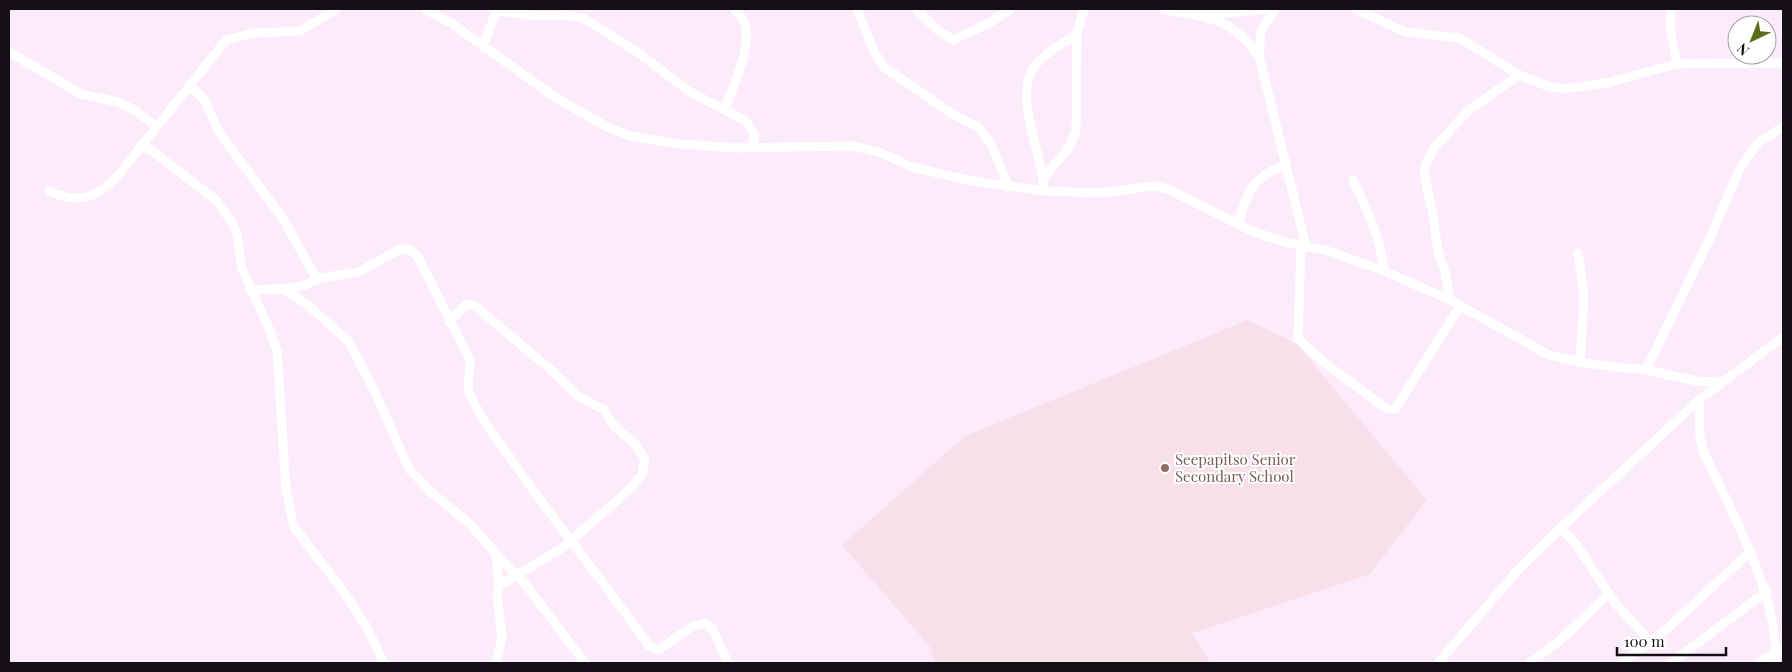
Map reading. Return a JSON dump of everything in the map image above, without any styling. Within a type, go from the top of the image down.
[{"type":"street","points":[[49,191],[75,199],[89,198],[113,182],[219,46],[230,38],[254,33],[300,32],[337,9]]},
{"type":"street","points":[[425,9],[555,97],[618,132],[679,144],[754,148],[853,146],[879,152],[912,167],[967,180],[1044,191],[1100,194],[1154,186],[1168,189],[1271,238],[1325,250],[1384,271],[1450,300],[1549,355],[1580,363],[1646,370],[1697,381],[1721,382]]},
{"type":"street","points":[[725,109],[740,69],[747,30],[745,23],[734,9]]},
{"type":"street","points":[[857,9],[874,52],[884,67],[954,115],[978,127],[991,144],[1009,187]]},
{"type":"street","points":[[916,9],[939,31],[953,40],[989,23],[1011,9]]},
{"type":"street","points":[[1044,178],[1068,149],[1076,132],[1077,34],[1084,9]]},
{"type":"street","points":[[1164,9],[1220,21],[1234,28],[1259,56]]},
{"type":"street","points":[[1197,16],[1268,9]]},
{"type":"street","points":[[1275,9],[1261,31],[1259,56],[1304,246],[1298,339],[1326,364],[1387,409],[1395,409],[1460,306]]},
{"type":"street","points":[[1356,9],[1405,32],[1460,38],[1519,75],[1550,86],[1578,88],[1606,83],[1677,64],[1783,63]]},
{"type":"street","points":[[1671,9],[1670,27],[1677,64]]},
{"type":"street","points":[[483,47],[495,14],[500,11],[530,15],[578,17],[636,51],[690,92],[746,121],[752,129],[754,148]]},
{"type":"street","points":[[1044,191],[1044,178],[1026,110],[1028,78],[1034,66],[1044,56],[1077,34]]},
{"type":"street","points":[[9,52],[81,94],[118,102],[134,110],[157,127]]},
{"type":"street","points":[[1450,300],[1446,272],[1438,252],[1433,215],[1424,174],[1425,166],[1434,148],[1469,110],[1519,75]]},
{"type":"street","points":[[189,85],[204,99],[219,132],[284,220],[317,280]]},
{"type":"street","points":[[1646,370],[1712,236],[1728,193],[1740,168],[1759,142],[1783,127]]},
{"type":"street","points":[[143,144],[188,178],[224,209],[236,234],[242,268],[277,351],[286,489],[294,527],[344,592],[366,626],[384,663]]},
{"type":"street","points":[[1239,222],[1244,202],[1251,188],[1268,172],[1285,165]]},
{"type":"street","points":[[1353,180],[1373,223],[1382,252],[1384,271]]},
{"type":"street","points":[[250,290],[304,286],[317,280],[360,272],[398,250],[410,248],[421,262],[472,367],[467,384],[473,401],[531,490],[571,539],[652,649],[658,650],[693,626],[705,623],[713,630],[728,663]]},
{"type":"street","points":[[1578,253],[1584,294],[1580,363]]},
{"type":"street","points":[[283,289],[308,305],[349,342],[374,390],[409,469],[432,493],[470,524],[526,585],[586,663]]},
{"type":"street","points":[[449,322],[466,305],[474,305],[550,369],[578,396],[604,410],[614,426],[640,450],[645,459],[642,474],[633,486],[552,555],[515,574],[499,586]]},
{"type":"street","points":[[1438,663],[1518,570],[1561,528],[1699,400],[1783,337]]},
{"type":"street","points":[[1699,400],[1700,437],[1704,453],[1766,591],[1780,650],[1776,663]]},
{"type":"street","points":[[1561,528],[1576,544],[1609,593],[1650,641]]},
{"type":"street","points":[[1622,663],[1650,641],[1749,553]]},
{"type":"street","points":[[496,554],[499,586],[497,596],[502,637],[496,663]]},
{"type":"street","points":[[1671,663],[1766,591]]},
{"type":"street","points":[[1530,663],[1564,637],[1609,593]]},
{"type":"street","points":[[1758,663],[1780,650]]},
{"type":"shaded area","name":"Seepapitso Senior Secondary School","points":[[1248,320],[1297,344],[1427,500],[1370,574],[1192,633],[1211,663],[935,663],[930,647],[842,545],[965,436]]},
{"type":"place","name":"Seepapitso Senior Secondary School","points":[[1165,468]]}]
